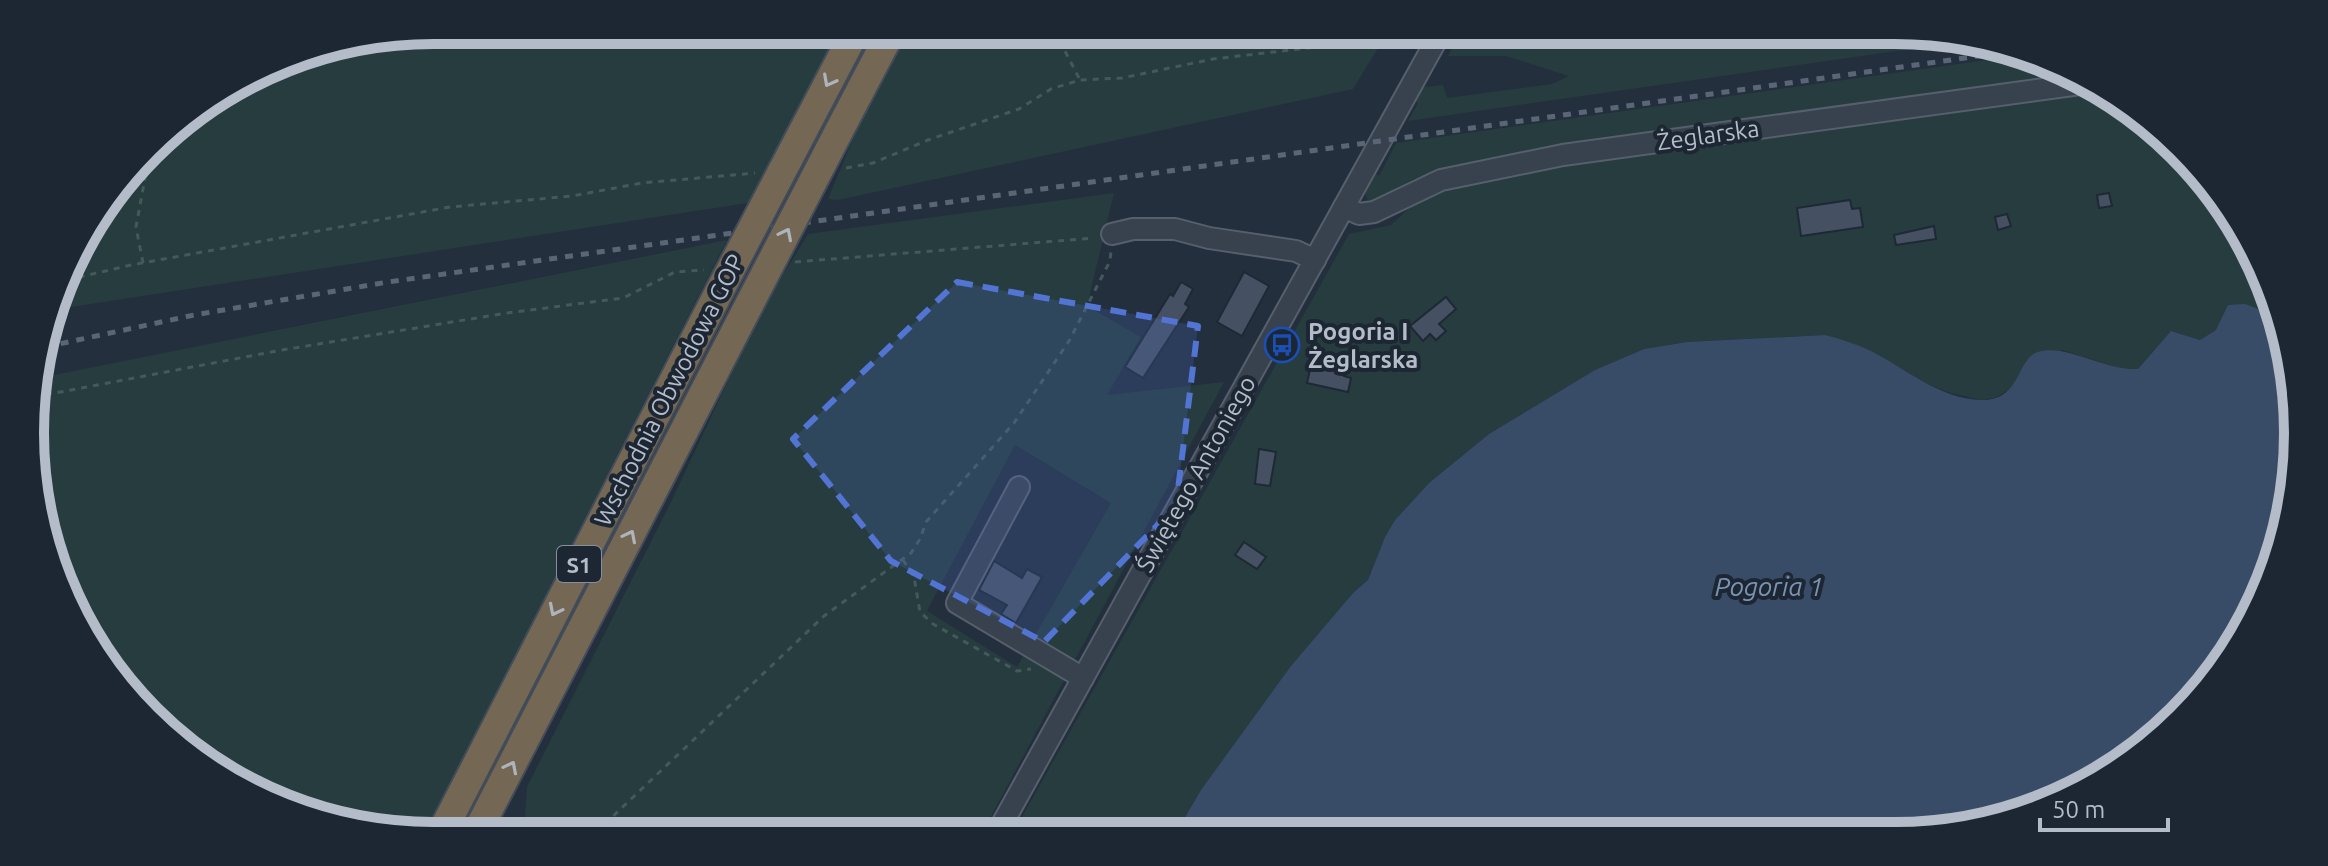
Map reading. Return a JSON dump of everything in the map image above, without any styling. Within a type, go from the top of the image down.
[{"type":"highway","name":"Wschodnia Obwodowa GOP","points":[[447,822],[712,281],[802,133],[849,44]]},
{"type":"highway","name":"Wschodnia Obwodowa GOP","points":[[482,822],[885,44]]},
{"type":"street","name":"Świętego Antoniego","points":[[1003,822],[1434,44]]},
{"type":"street","name":"Żeglarska","points":[[1344,207],[1359,214],[1374,212],[1441,180],[1563,155],[2070,85]]},
{"type":"street","points":[[1112,234],[1133,229],[1175,229],[1209,238],[1296,251],[1315,260]]},
{"type":"street","points":[[1019,487],[957,603],[1083,678]]},
{"type":"path","points":[[1061,44],[1080,80]]},
{"type":"path","points":[[833,169],[873,163],[928,140],[1019,109],[1051,89],[1080,80],[1122,78],[1213,59],[1342,44]]},
{"type":"path","points":[[143,263],[136,227],[146,171]]},
{"type":"path","points":[[77,278],[450,207],[572,196],[642,183],[762,172]]},
{"type":"path","points":[[608,822],[824,616],[911,553],[926,522],[1014,423],[1069,341],[1110,261],[1112,234],[784,263]]},
{"type":"path","points":[[46,395],[282,350],[623,298],[675,272],[712,281]]},
{"type":"path","points":[[903,559],[914,577],[920,612],[933,624],[1017,671],[1032,669],[1045,655]]},
{"type":"highlighted area","points":[[957,282],[1198,326],[1176,506],[1044,642],[891,561],[793,439]]},
{"type":"green space","points":[[433,44],[833,44],[748,203],[65,308],[96,238],[124,196],[158,158],[196,124],[238,96],[284,74],[332,57],[382,47]]},
{"type":"green space","points":[[902,44],[1380,44],[1353,89],[838,200],[828,199],[858,127]]},
{"type":"green space","points":[[1454,44],[1932,46],[1408,121],[1418,103],[1413,99],[1424,87],[1443,85],[1447,98],[1552,84],[1569,76],[1506,56],[1448,56]]},
{"type":"green space","points":[[1999,58],[2055,79],[1446,169],[1414,179],[1378,200],[1368,200],[1364,192],[1373,173],[1379,176],[1396,143]]},
{"type":"green space","points":[[2087,95],[2132,124],[2170,158],[2204,196],[2244,261],[2265,314],[2216,330],[2200,340],[2171,331],[2138,369],[2124,370],[2063,350],[2028,359],[2013,387],[1995,398],[1980,400],[1914,379],[1872,352],[1825,335],[1687,342],[1644,349],[1595,370],[1489,434],[1429,483],[1395,520],[1368,580],[1354,592],[1201,790],[1182,822],[1019,822],[1349,234],[1391,225],[1428,195],[1455,185],[1506,175]]},
{"type":"green space","points":[[1114,193],[1087,306],[1141,337],[1107,395],[1224,382],[988,822],[525,822],[527,787],[670,504],[762,309],[808,234]],"holes":[[[1015,445],[1111,503],[1017,667],[927,611]]]},
{"type":"green space","points":[[727,240],[430,822],[357,815],[308,801],[261,782],[196,742],[158,708],[124,670],[84,605],[57,534],[45,458],[48,376]]},
{"type":"water","name":"Pogoria 1","points":[[2245,304],[2264,311],[2281,382],[2284,433],[2281,484],[2263,558],[2232,628],[2204,670],[2170,708],[2132,742],[2067,782],[1996,809],[1920,821],[1182,822],[1201,790],[1291,666],[1354,592],[1368,580],[1395,520],[1429,483],[1489,434],[1595,370],[1644,349],[1687,342],[1825,335],[1871,351],[1937,389],[1981,400],[2004,394],[2026,362],[2038,352],[2061,351],[2112,366],[2138,369],[2171,331],[2200,340],[2216,330],[2228,305]]},
{"type":"building","points":[[2109,193],[2112,206],[2099,208],[2097,195]]},
{"type":"building","points":[[1850,200],[1852,209],[1860,208],[1863,227],[1801,236],[1797,208]]},
{"type":"building","points":[[2007,214],[2011,226],[1998,230],[1995,217]]},
{"type":"building","points":[[1934,226],[1936,239],[1896,245],[1894,235]]},
{"type":"building","points":[[1244,272],[1269,286],[1242,336],[1217,322]]},
{"type":"building","points":[[1181,282],[1193,289],[1185,304],[1189,307],[1143,378],[1125,367],[1170,294],[1173,296]]},
{"type":"building","points":[[1446,297],[1456,309],[1439,324],[1446,331],[1436,340],[1430,334],[1423,341],[1410,326]]},
{"type":"building","points":[[1313,356],[1347,364],[1344,376],[1351,378],[1348,392],[1307,383]]},
{"type":"building","points":[[1259,449],[1276,452],[1270,486],[1255,484]]},
{"type":"building","points":[[1244,542],[1266,557],[1257,569],[1235,555]]},
{"type":"building","points":[[994,561],[1022,578],[1027,569],[1042,577],[1016,623],[1001,614],[1007,605],[979,590]]},
{"type":"railway","points":[[54,345],[194,315],[388,282],[1987,55]]},
{"type":"place","name":"Pogoria I Żeglarska","points":[[1282,345]]}]
